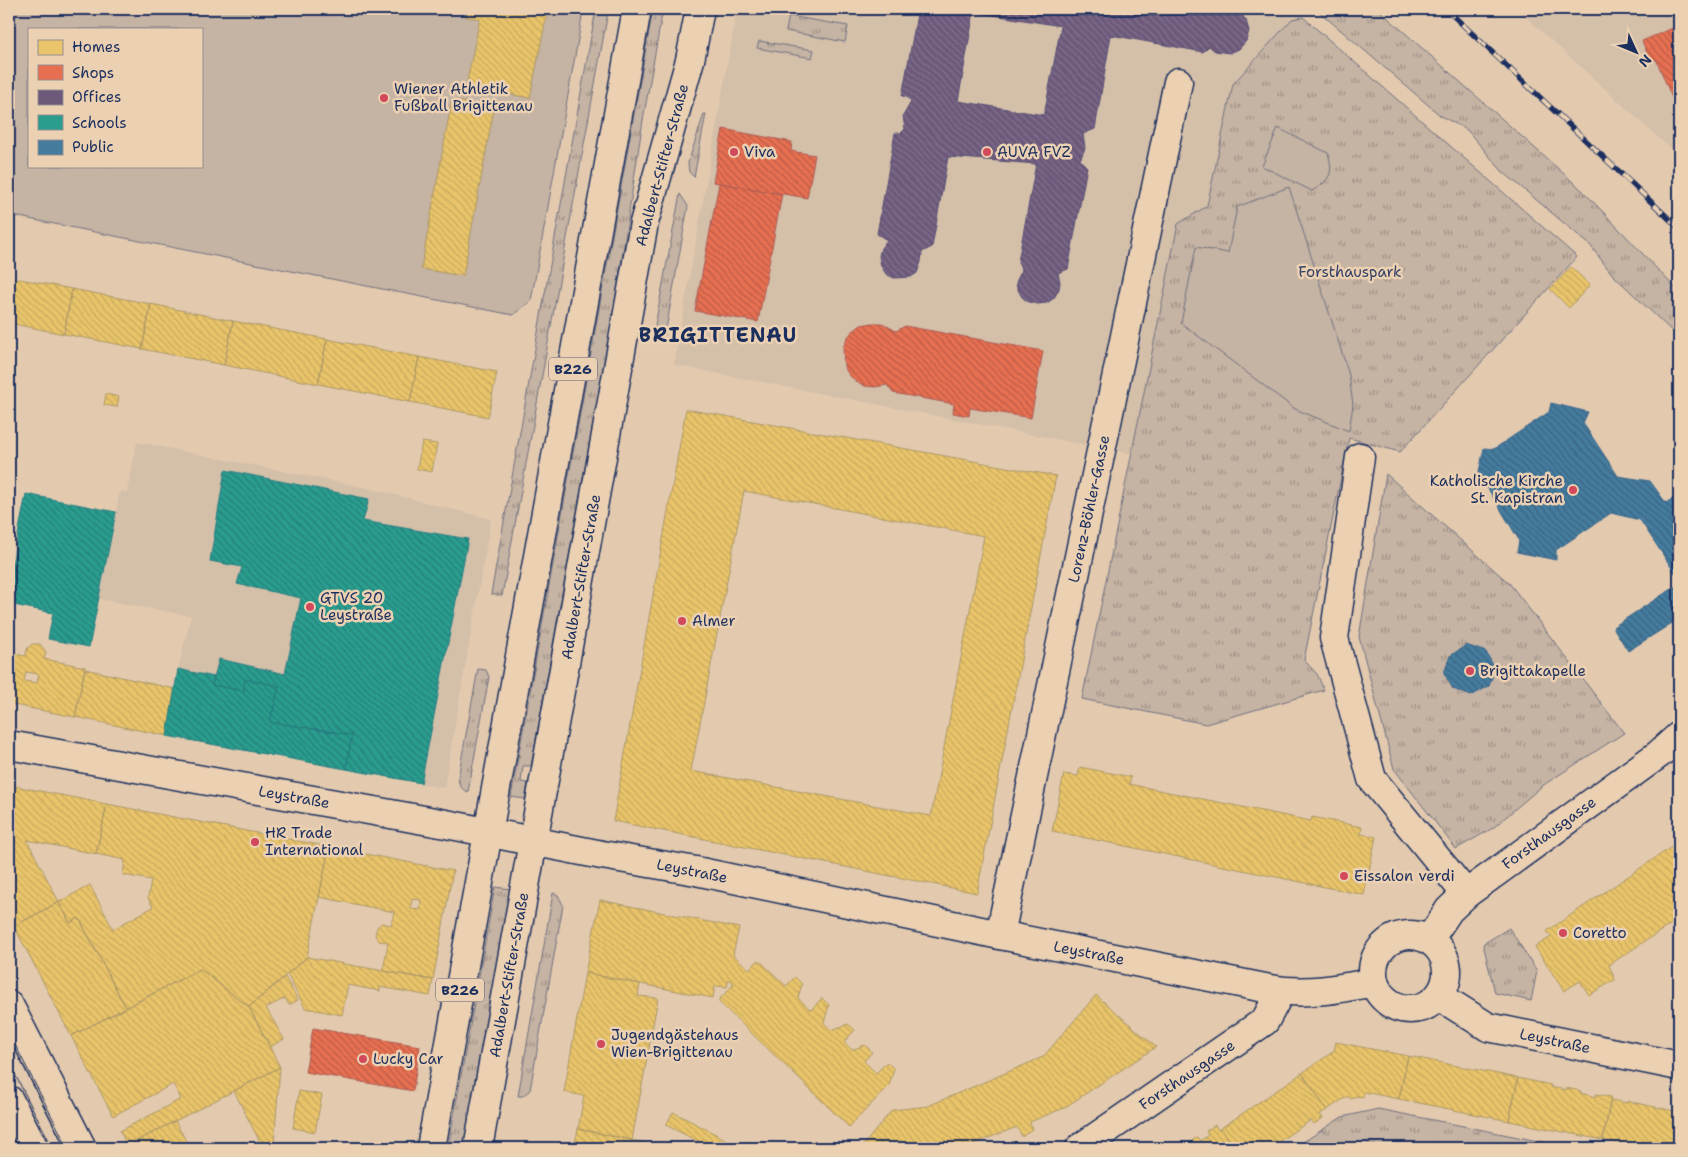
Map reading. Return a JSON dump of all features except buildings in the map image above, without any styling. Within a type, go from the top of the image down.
[{"type":"street","name":"B226","points":[[431,1148],[637,9]]},
{"type":"street","name":"Adalbert-Stifter-Straße","points":[[478,1148],[644,223],[690,60],[700,9]]},
{"type":"street","name":"Lorenz-Böhler-Gasse","points":[[1000,935],[1178,82]]},
{"type":"street","points":[[1360,456],[1334,638],[1372,779],[1466,894]]},
{"type":"street","name":"Forsthausgasse","points":[[1429,940],[1449,910],[1466,894],[1659,754],[1679,736]]},
{"type":"street","name":"Leystraße","points":[[9,745],[696,871],[1000,935],[1281,991],[1336,990],[1374,982]]},
{"type":"street","points":[[1403,935],[1412,935],[1429,940],[1438,946],[1447,964],[1448,974],[1445,986],[1439,996],[1431,1004],[1421,1008],[1402,1009],[1385,1001],[1378,993],[1374,982],[1373,965],[1381,949],[1387,942],[1403,935]]},
{"type":"street","name":"Forsthausgasse","points":[[1080,1148],[1266,1021],[1281,991]]},
{"type":"street","name":"Leystraße","points":[[1439,996],[1488,1027],[1679,1066]]},
{"type":"street","points":[[9,1005],[82,1148]]},
{"type":"street","points":[[9,1100],[34,1148]]},
{"type":"shaded area","points":[[737,9],[1294,9],[1303,17],[1292,19],[1233,84],[1207,206],[1178,224],[1132,454],[674,365]]},
{"type":"shaded area","points":[[1517,9],[1679,9],[1679,155],[1662,141]]},
{"type":"shaded area","name":"GTVS 20 Leystraße","points":[[137,442],[368,488],[491,519],[444,788],[167,736],[178,669],[191,616],[98,599],[120,491],[127,492]]},
{"type":"green space","name":"Wiener Athletik Fußball Brigittenau","points":[[9,9],[576,9],[582,17],[531,301],[513,315],[9,215]]},
{"type":"green space","points":[[596,9],[608,12],[502,596],[491,594]]},
{"type":"green space","points":[[653,9],[663,9],[643,120],[615,304],[531,766],[523,766],[521,782],[528,783],[525,799],[511,797]]},
{"type":"green space","points":[[1316,9],[1378,9],[1582,190],[1679,292],[1679,338],[1612,274],[1590,245],[1502,171],[1467,130],[1441,116]]},
{"type":"green space","points":[[789,16],[848,26],[845,42],[786,31]]},
{"type":"green space","name":"Forsthauspark","points":[[1303,17],[1577,257],[1400,452],[1349,438],[1304,660],[1317,674],[1324,690],[1206,724],[1082,699],[1178,224],[1207,206],[1233,84],[1292,19]]},
{"type":"green space","points":[[759,41],[814,50],[812,58],[757,48]]},
{"type":"green space","points":[[704,114],[706,114],[694,177],[689,172],[688,163]]},
{"type":"green space","points":[[1278,128],[1328,153],[1331,166],[1329,176],[1327,180],[1312,191],[1262,166]]},
{"type":"green space","points":[[1289,187],[1349,375],[1353,405],[1349,431],[1295,409],[1181,323],[1196,247],[1228,253],[1237,207]]},
{"type":"green space","points":[[680,194],[688,206],[665,335],[656,339],[653,336]]},
{"type":"green space","points":[[1386,474],[1510,584],[1624,733],[1542,786],[1493,828],[1456,849],[1394,769],[1359,637]]},
{"type":"green space","points":[[478,669],[486,670],[489,677],[468,792],[461,787],[458,778]]},
{"type":"green space","points":[[495,887],[511,889],[465,1148],[448,1148]]},
{"type":"green space","points":[[553,893],[558,895],[563,905],[530,1090],[523,1096],[518,1096]]},
{"type":"green space","points":[[1509,928],[1537,971],[1531,1001],[1495,993],[1483,944]]},
{"type":"green space","points":[[1378,1109],[1573,1148],[1294,1148],[1342,1117]]},
{"type":"tram line","points":[[9,1033],[68,1148]]},
{"type":"tram line","points":[[9,1063],[53,1148]]},
{"type":"railway","points":[[1446,9],[1679,228]]},
{"type":"place","name":"Wiener Athletik Fußball Brigittenau","points":[[384,98]]},
{"type":"place","name":"Viva","points":[[734,152]]},
{"type":"place","name":"AUVA FVZ","points":[[987,152]]},
{"type":"place","name":"Katholische Kirche St. Kapistran","points":[[1573,490]]},
{"type":"place","name":"GTVS 20 Leystraße","points":[[310,607]]},
{"type":"place","name":"Almer","points":[[682,621]]},
{"type":"place","name":"Brigittakapelle","points":[[1470,671]]},
{"type":"place","name":"HR Trade International","points":[[255,842]]},
{"type":"place","name":"Eissalon verdi","points":[[1344,876]]},
{"type":"place","name":"Coretto","points":[[1563,933]]},
{"type":"place","name":"Jugendgästehaus Wien-Brigittenau","points":[[601,1044]]},
{"type":"place","name":"Lucky Car","points":[[363,1059]]},
{"type":"district","name":"BRIGITTENAU","points":[[718,335]]}]
